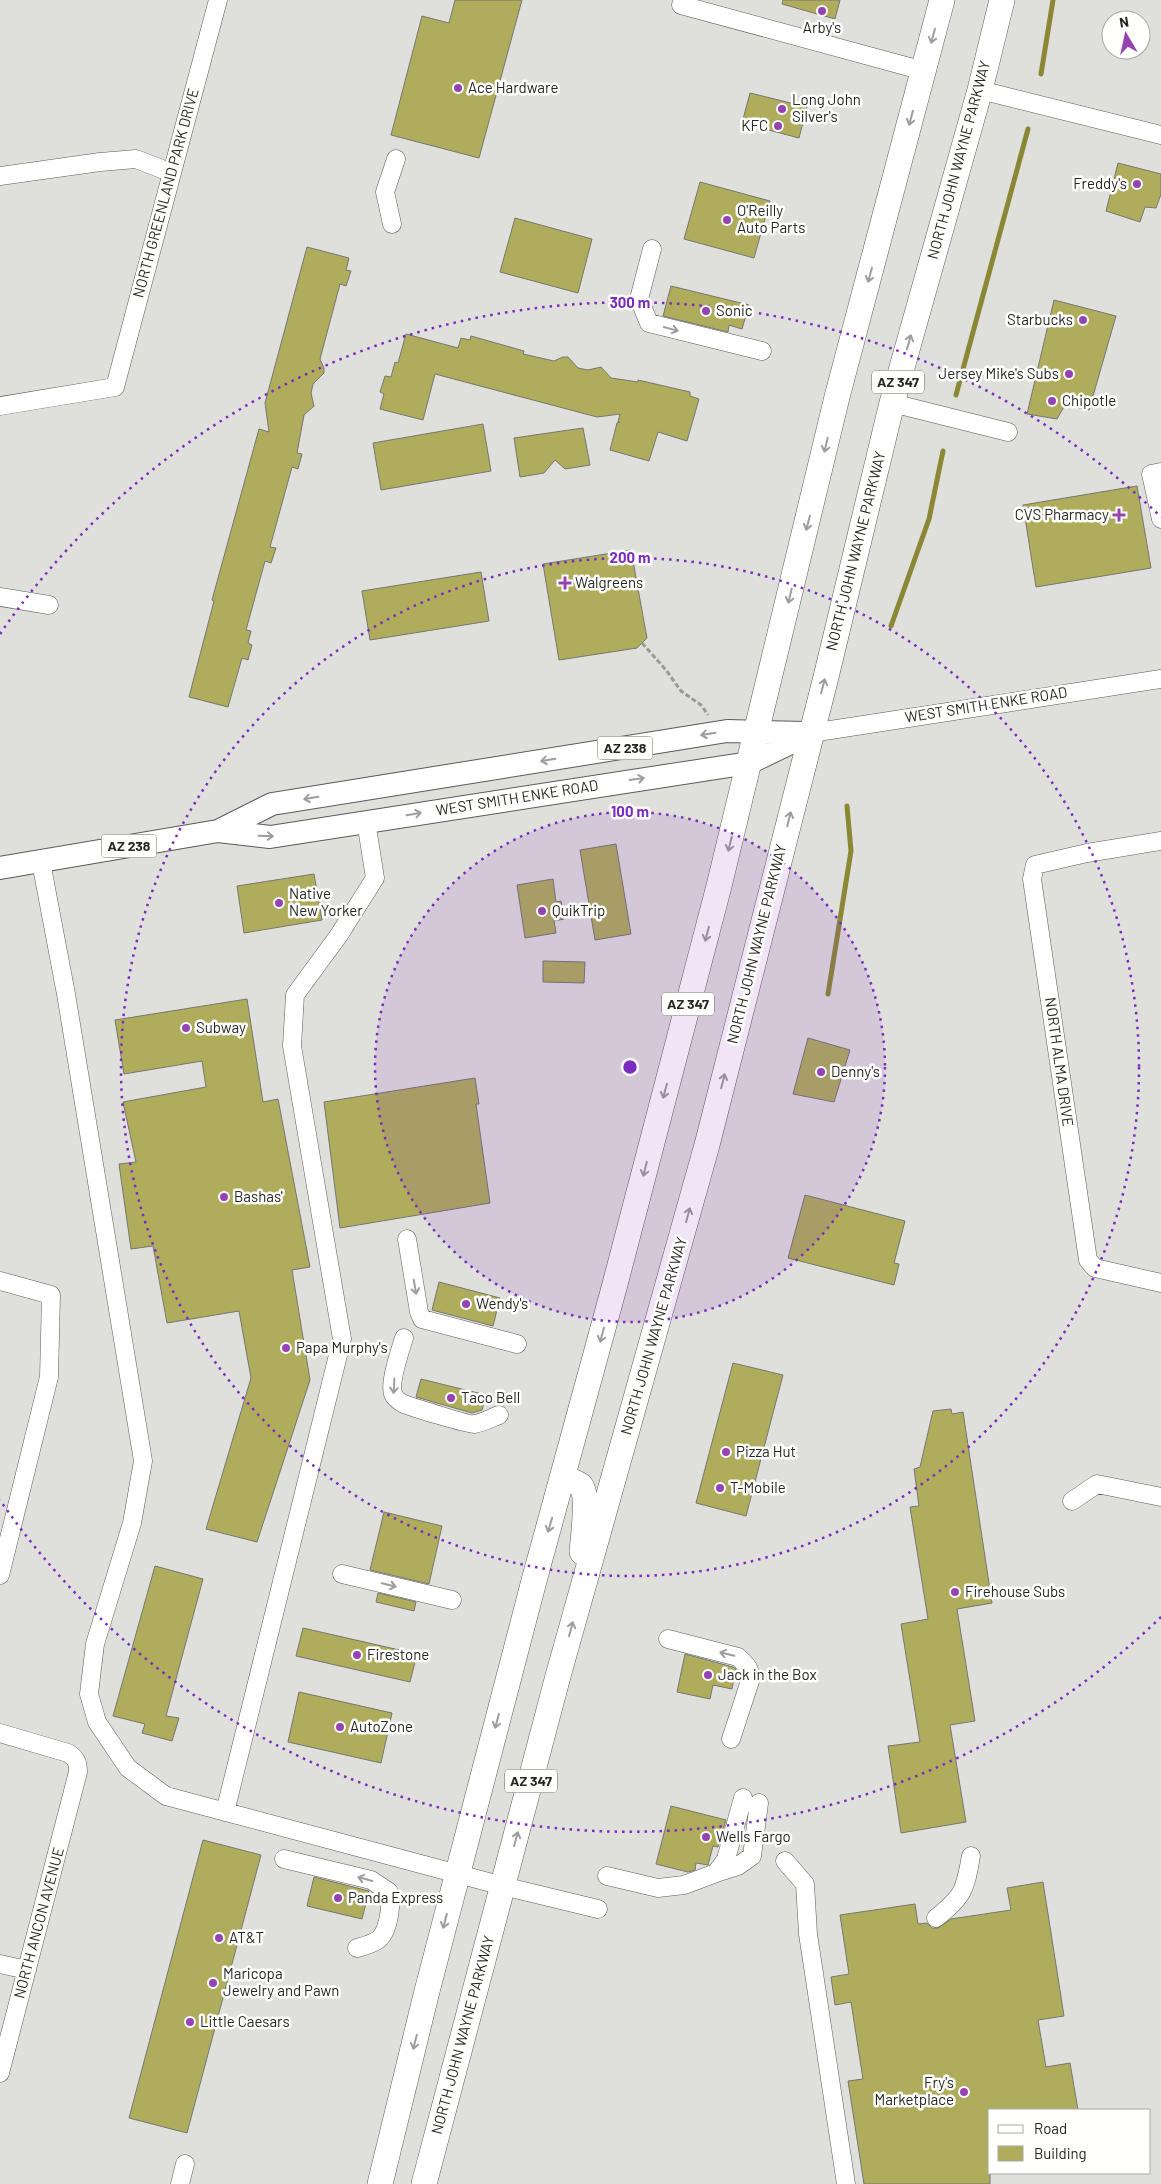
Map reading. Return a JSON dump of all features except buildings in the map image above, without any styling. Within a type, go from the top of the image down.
[{"type":"highway","name":"AZ 347","points":[[380,2184],[532,1586],[563,1478],[722,877],[837,398],[942,0]]},
{"type":"highway","name":"NORTH JOHN WAYNE PARKWAY","points":[[424,2184],[580,1597],[704,1154],[811,733],[892,403],[980,90],[1002,0]]},
{"type":"highway","points":[[563,1478],[580,1485],[584,1496],[580,1597]]},
{"type":"main road","name":"WEST SMITH ENKE ROAD","points":[[218,831],[272,804],[727,731],[811,733]]},
{"type":"main road","name":"WEST SMITH ENKE ROAD","points":[[0,868],[218,831],[270,836],[749,763],[811,733]]},
{"type":"main road","points":[[366,821],[374,807],[382,802],[474,786],[493,768]]},
{"type":"street","name":"NORTH GREENLAND PARK DRIVE","points":[[0,406],[115,386],[218,0]]},
{"type":"street","points":[[681,5],[924,71]]},
{"type":"street","points":[[980,90],[1161,135]]},
{"type":"street","points":[[0,176],[136,159],[172,173]]},
{"type":"street","points":[[392,224],[385,192],[396,159]]},
{"type":"street","points":[[652,249],[639,299],[649,323],[762,351]]},
{"type":"street","points":[[892,403],[1008,432]]},
{"type":"street","points":[[1161,472],[1151,474],[1161,519]]},
{"type":"street","points":[[0,597],[49,605]]},
{"type":"street","name":"WEST SMITH ENKE ROAD","points":[[811,733],[1161,679]]},
{"type":"street","points":[[225,1812],[342,1339],[292,1046],[296,995],[339,935],[375,878],[366,821]]},
{"type":"street","name":"NORTH ALMA DRIVE","points":[[1161,841],[1087,853],[1035,865],[1032,879],[1088,1260],[1095,1268],[1161,1283]]},
{"type":"street","points":[[41,862],[66,994],[143,1461],[132,1523],[95,1644],[89,1694],[97,1722],[128,1768],[166,1796],[503,1886],[598,1908]]},
{"type":"street","points":[[407,1239],[419,1312],[422,1319],[517,1344]]},
{"type":"street","points":[[0,1281],[51,1295],[49,1377],[8,1513],[0,1576]]},
{"type":"street","points":[[404,1338],[392,1384],[392,1392],[396,1399],[403,1404],[451,1417],[462,1423],[473,1424],[499,1415]]},
{"type":"street","points":[[1072,1501],[1097,1484],[1161,1498]]},
{"type":"street","points":[[342,1574],[452,1600]]},
{"type":"street","points":[[668,1639],[738,1657],[747,1664],[751,1672],[750,1681],[731,1738]]},
{"type":"street","name":"NORTH ANCON AVENUE","points":[[0,1733],[68,1753],[78,1763],[78,1772],[0,2073]]},
{"type":"street","points":[[607,1876],[658,1888],[684,1885],[738,1866],[752,1856],[751,1800],[726,1859],[716,1873]]},
{"type":"street","points":[[936,1918],[957,1902],[966,1886],[971,1856]]},
{"type":"street","points":[[284,1859],[371,1880],[389,1892],[391,1901],[385,1931],[380,1938],[357,1948]]},
{"type":"street","points":[[786,1860],[804,1884],[808,1934],[846,2184]]},
{"type":"street","points":[[0,1964],[27,1970]]},
{"type":"street","points":[[180,2184],[185,2164]]},
{"type":"path","points":[[642,643],[666,670],[681,691],[706,710],[710,720]]},
{"type":"waterway","points":[[1041,74],[1053,0]]},
{"type":"waterway","points":[[956,395],[1028,129]]},
{"type":"waterway","points":[[891,626],[929,519],[943,451]]},
{"type":"waterway","points":[[828,994],[851,851],[847,806]]},
{"type":"place","name":"Arby's","points":[[822,11]]},
{"type":"place","name":"Ace Hardware","points":[[458,88]]},
{"type":"place","name":"Long John Silver's","points":[[782,109]]},
{"type":"place","name":"KFC","points":[[778,126]]},
{"type":"place","name":"Freddy's","points":[[1137,184]]},
{"type":"place","name":"O'Reilly Auto Parts","points":[[727,220]]},
{"type":"place","name":"Sonic","points":[[706,311]]},
{"type":"place","name":"Starbucks","points":[[1083,320]]},
{"type":"place","name":"Jersey Mike's Subs","points":[[1069,374]]},
{"type":"place","name":"Chipotle","points":[[1052,401]]},
{"type":"place","name":"CVS Pharmacy","points":[[1119,515]]},
{"type":"place","name":"Walgreens","points":[[565,583]]},
{"type":"place","name":"Native New Yorker","points":[[279,903]]},
{"type":"place","name":"QuikTrip","points":[[542,911]]},
{"type":"place","name":"Subway","points":[[186,1028]]},
{"type":"place","name":"Denny's","points":[[821,1072]]},
{"type":"place","name":"Bashas'","points":[[224,1197]]},
{"type":"place","name":"Wendy's","points":[[466,1304]]},
{"type":"place","name":"Papa Murphy's","points":[[286,1348]]},
{"type":"place","name":"Taco Bell","points":[[451,1398]]},
{"type":"place","name":"Pizza Hut","points":[[726,1452]]},
{"type":"place","name":"T-Mobile","points":[[720,1488]]},
{"type":"place","name":"Firehouse Subs","points":[[955,1592]]},
{"type":"place","name":"Firestone","points":[[357,1655]]},
{"type":"place","name":"Jack in the Box","points":[[708,1675]]},
{"type":"place","name":"AutoZone","points":[[340,1727]]},
{"type":"place","name":"Wells Fargo","points":[[706,1837]]},
{"type":"place","name":"Panda Express","points":[[338,1898]]},
{"type":"place","name":"AT&T","points":[[219,1938]]},
{"type":"place","name":"Maricopa Jewelry and Pawn","points":[[213,1983]]},
{"type":"place","name":"Little Caesars","points":[[190,2022]]},
{"type":"place","name":"Fry's Marketplace","points":[[964,2092]]}]
